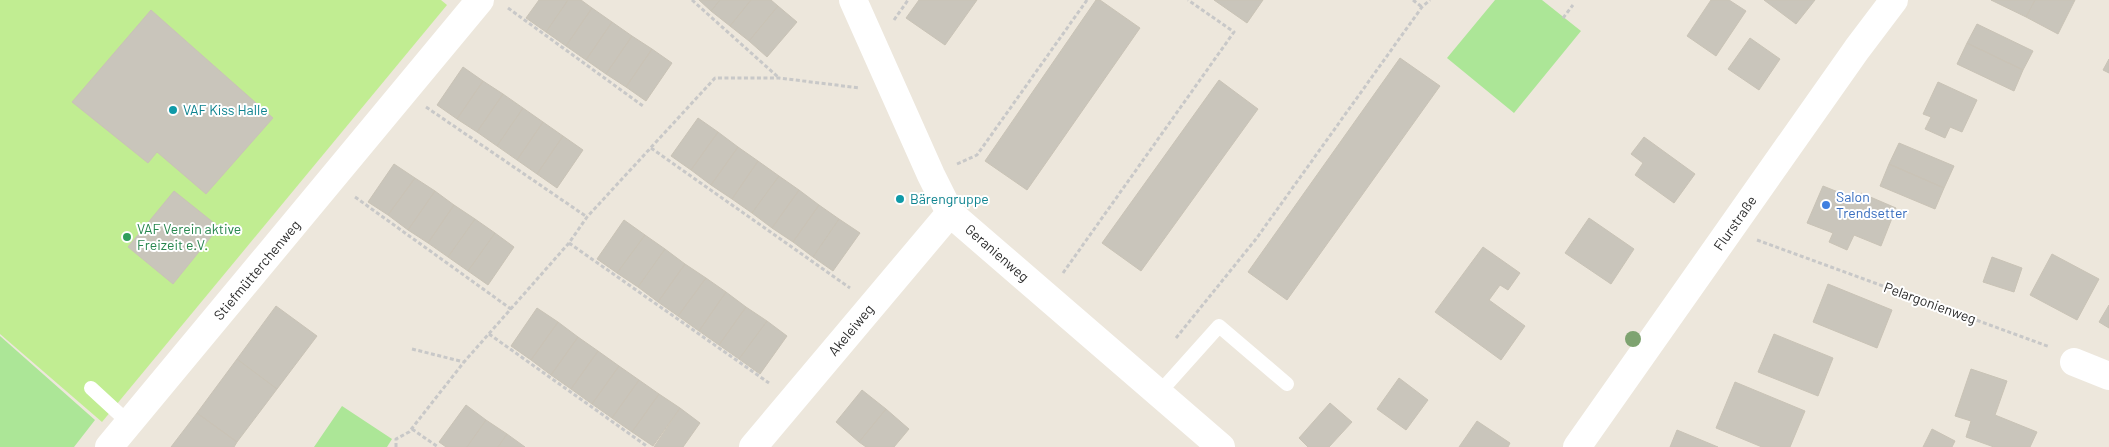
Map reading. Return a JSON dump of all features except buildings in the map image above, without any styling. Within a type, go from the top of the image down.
[{"type":"street","name":"Geranienweg","points":[[853,0],[893,92],[950,212],[1221,447]]},
{"type":"street","name":"Flurstraße","points":[[1577,447],[1842,70],[1894,0]]},
{"type":"street","name":"Stiefmütterchenweg","points":[[109,447],[403,92],[492,3]]},
{"type":"street","name":"Akeleiweg","points":[[753,447],[950,212]]},
{"type":"street","points":[[2074,362],[2109,376]]},
{"type":"lane","points":[[1159,393],[1219,326],[1287,384]]},
{"type":"lane","points":[[91,388],[129,423]]},
{"type":"path","points":[[692,0],[779,78]]},
{"type":"path","points":[[931,175],[977,156],[1087,0]]},
{"type":"path","points":[[1046,296],[1234,32],[1188,0]]},
{"type":"path","points":[[1413,0],[1422,7]]},
{"type":"path","points":[[1172,342],[1256,239],[1422,7],[1430,0]]},
{"type":"path","points":[[492,3],[643,106]]},
{"type":"path","points":[[1564,18],[1573,5]]},
{"type":"path","points":[[396,447],[396,439],[412,428],[464,362],[569,243],[587,217],[716,78],[779,78],[893,92]]},
{"type":"path","points":[[403,92],[587,217]]},
{"type":"path","points":[[651,148],[873,304]]},
{"type":"path","points":[[332,180],[511,309]]},
{"type":"path","name":"Pelargonienweg","points":[[1754,239],[2048,346],[2074,362]]},
{"type":"path","points":[[569,243],[792,400]]},
{"type":"path","points":[[489,334],[648,447]]},
{"type":"path","points":[[412,349],[464,362]]},
{"type":"path","points":[[412,428],[438,447]]},
{"type":"green space","name":"VAF Verein aktive Freizeit e.V.","points":[[0,0],[441,0],[447,5],[102,422],[0,334]]},
{"type":"green space","points":[[1495,0],[1542,0],[1581,31],[1514,113],[1447,58]]},
{"type":"green space","points":[[0,336],[95,420],[74,447],[0,447]]},
{"type":"green space","points":[[342,406],[392,439],[387,447],[314,447]]},
{"type":"place","name":"VAF Kiss Halle","points":[[173,110]]},
{"type":"place","name":"Bärengruppe","points":[[900,199]]},
{"type":"place","name":"Salon Trendsetter","points":[[1826,205]]},
{"type":"place","name":"VAF Verein aktive Freizeit e.V.","points":[[127,237]]}]
